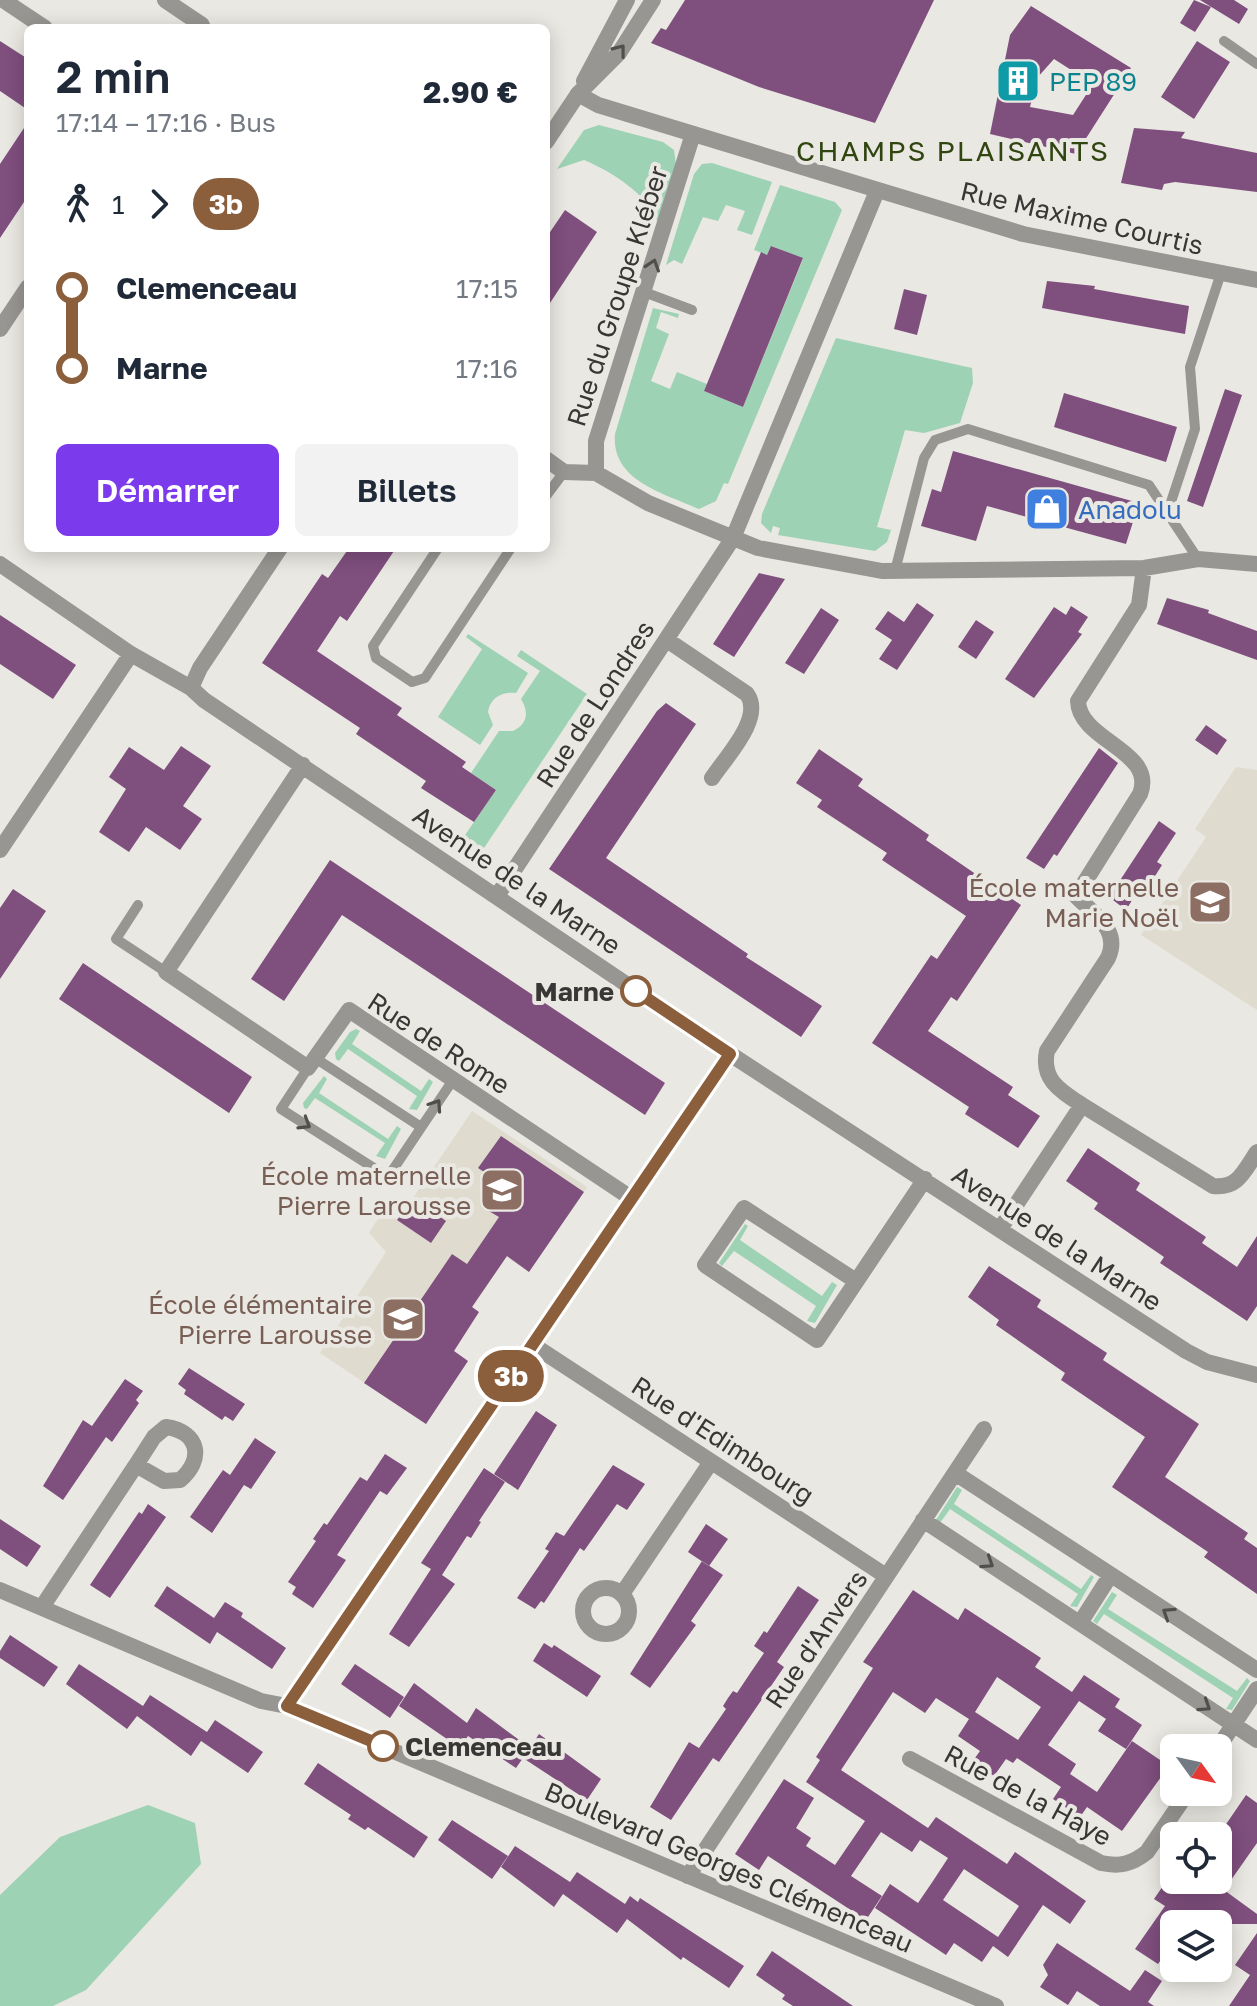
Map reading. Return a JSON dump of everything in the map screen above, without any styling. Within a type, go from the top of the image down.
[{"type":"street","points":[[3,0],[39,24]]},
{"type":"street","points":[[165,0],[199,24]]},
{"type":"street","points":[[550,136],[578,94],[627,0]]},
{"type":"street","points":[[578,94],[619,53],[653,0]]},
{"type":"street","name":"Rue Maxime Courtis","points":[[578,94],[598,105],[1023,234],[1257,280]]},
{"type":"street","name":"Rue du Groupe Kléber","points":[[596,473],[596,441],[693,134]]},
{"type":"street","name":"Rue de Londres","points":[[497,896],[733,538],[877,191]]},
{"type":"street","points":[[0,329],[24,293]]},
{"type":"street","points":[[550,462],[564,472],[596,473],[648,503],[758,548],[895,571],[1144,568],[1198,559],[1257,564]]},
{"type":"street","points":[[191,688],[200,668],[277,552]]},
{"type":"street","name":"Avenue de la Marne","points":[[0,564],[131,654],[191,688],[204,700],[730,1054],[1186,1351],[1207,1362],[1257,1375]]},
{"type":"street","points":[[1144,568],[1139,605],[1078,701],[1081,717],[1139,768],[1143,781],[1140,794],[1076,896],[1110,930],[1113,945],[1108,958],[1047,1051],[1044,1066],[1048,1078],[1082,1105],[1213,1186],[1225,1188],[1236,1183],[1257,1152]]},
{"type":"street","points":[[667,640],[752,701],[751,718],[712,778]]},
{"type":"street","points":[[0,850],[131,654]]},
{"type":"street","points":[[303,765],[166,972],[312,1063]]},
{"type":"street","name":"Rue de Rome","points":[[312,1063],[349,1010],[631,1198]]},
{"type":"street","points":[[287,1706],[730,1054]]},
{"type":"street","points":[[1000,1229],[1082,1105]]},
{"type":"street","points":[[856,1281],[744,1208],[705,1265],[817,1340],[925,1179]]},
{"type":"street","name":"Rue d'Edimbourg","points":[[533,1345],[886,1576]]},
{"type":"street","name":"Rue d'Anvers","points":[[688,1876],[984,1429]]},
{"type":"street","points":[[622,1594],[711,1462]]},
{"type":"street","points":[[42,1607],[136,1465]]},
{"type":"street","points":[[955,1473],[1257,1670]]},
{"type":"street","points":[[923,1520],[1257,1740]]},
{"type":"street","points":[[1080,1623],[1110,1576]]},
{"type":"street","name":"Boulevard Georges Clémenceau","points":[[0,1590],[261,1701],[287,1706],[996,2006]]},
{"type":"street","points":[[1228,1734],[1257,1689]]},
{"type":"street","name":"Rue de la Haye","points":[[910,1759],[1101,1863],[1115,1866],[1138,1859],[1147,1852],[1178,1806]]},
{"type":"lane","points":[[1224,41],[1257,64]]},
{"type":"lane","points":[[1168,511],[1195,429],[1190,367],[1221,273]]},
{"type":"lane","points":[[644,292],[692,310]]},
{"type":"lane","points":[[895,571],[924,458],[935,440],[968,429],[1149,485],[1198,559]]},
{"type":"lane","points":[[550,491],[564,472]]},
{"type":"lane","points":[[435,552],[373,646],[376,658],[412,682],[425,678],[513,552]]},
{"type":"lane","points":[[138,905],[116,939],[166,972]]},
{"type":"lane","points":[[421,1127],[312,1063],[281,1109],[388,1177],[453,1080]]},
{"type":"shaded area","name":"École maternelle Marie Noël","points":[[1236,767],[1257,770],[1257,1010],[1141,935],[1206,837],[1195,829]]},
{"type":"shaded area","points":[[472,1111],[587,1187],[529,1272],[506,1257],[447,1346],[468,1361],[426,1424],[320,1353],[386,1252],[369,1233],[383,1211],[398,1220]]},
{"type":"green space","points":[[599,125],[663,142],[674,150],[676,165],[658,223],[638,193],[606,171],[584,160],[557,169],[584,130]]},
{"type":"green space","points":[[712,163],[772,182],[752,235],[737,230],[745,211],[726,205],[718,221],[703,217],[682,264],[674,260],[666,265],[694,174],[702,164]]},
{"type":"green space","points":[[780,185],[835,202],[842,210],[728,484],[724,483],[716,501],[699,509],[656,491],[631,474],[616,450],[615,434],[653,308],[679,314],[678,318],[661,312],[656,328],[669,334],[651,381],[670,389],[677,372],[707,384],[704,391],[743,407],[803,259],[772,246],[767,255],[754,250]]},
{"type":"green space","points":[[836,338],[972,368],[973,383],[960,423],[924,433],[905,430],[877,527],[891,530],[887,542],[875,551],[778,535],[780,528],[773,526],[771,533],[761,523],[762,514]]},
{"type":"green space","points":[[468,634],[528,673],[516,693],[502,694],[491,703],[488,712],[493,725],[480,745],[438,717],[482,649],[466,637]]},
{"type":"green space","points":[[521,650],[587,694],[482,851],[463,838],[496,790],[471,773],[499,731],[513,731],[524,721],[526,713],[521,699],[540,671],[517,656]]},
{"type":"green space","points":[[360,1031],[352,1044],[421,1091],[429,1079],[433,1082],[417,1110],[409,1109],[417,1096],[348,1049],[339,1061],[336,1059],[335,1053],[350,1032]]},
{"type":"green space","points":[[324,1076],[327,1079],[319,1093],[388,1139],[397,1126],[401,1129],[385,1159],[376,1156],[385,1143],[315,1098],[307,1109],[304,1108],[303,1103]]},
{"type":"green space","points":[[745,1224],[748,1226],[740,1240],[822,1296],[832,1282],[837,1285],[815,1323],[807,1321],[816,1306],[734,1251],[722,1266],[719,1263]]},
{"type":"green space","points":[[957,1487],[962,1490],[954,1504],[1081,1589],[1091,1575],[1094,1577],[1077,1607],[1070,1606],[1078,1594],[950,1509],[940,1523],[936,1520]]},
{"type":"green space","points":[[1112,1592],[1117,1595],[1108,1609],[1237,1691],[1247,1678],[1250,1681],[1232,1710],[1226,1709],[1233,1698],[1104,1614],[1097,1624],[1093,1621]]},
{"type":"green space","points":[[148,1805],[195,1823],[201,1864],[86,1990],[53,2006],[0,2006],[0,1895],[60,1837]]},
{"type":"building","points":[[685,0],[934,0],[875,123],[759,87],[651,43],[661,28],[666,30]]},
{"type":"building","points":[[1194,0],[1211,7],[1195,32],[1180,23]]},
{"type":"building","points":[[1200,0],[1234,0],[1248,9],[1239,24]]},
{"type":"building","name":"PEP 89","points":[[1031,6],[1131,68],[1076,154],[990,134],[1010,35]],"holes":[[[1054,59],[1093,84],[1073,115],[1030,107],[1037,78]]]},
{"type":"building","points":[[0,41],[24,56],[24,107],[0,91]]},
{"type":"building","points":[[1197,41],[1230,62],[1194,119],[1161,97]]},
{"type":"building","points":[[24,128],[24,202],[0,238],[0,164]]},
{"type":"building","points":[[1134,128],[1185,132],[1181,138],[1257,153],[1257,192],[1175,182],[1164,184],[1162,190],[1121,183]]},
{"type":"building","points":[[565,210],[597,232],[550,303],[550,232]]},
{"type":"building","points":[[771,246],[803,258],[743,407],[704,391],[761,252],[767,255]]},
{"type":"building","points":[[1047,281],[1095,286],[1094,289],[1189,306],[1185,334],[1042,308]]},
{"type":"building","points":[[904,289],[927,295],[917,335],[894,329]]},
{"type":"building","points":[[1225,389],[1242,395],[1203,507],[1187,501]]},
{"type":"building","points":[[1064,393],[1177,427],[1166,462],[1054,427]]},
{"type":"building","points":[[953,451],[1139,503],[1126,544],[987,506],[976,541],[921,526],[932,489],[941,492]]},
{"type":"building","points":[[346,552],[393,552],[347,621],[340,616],[317,651],[402,708],[397,715],[466,762],[462,767],[496,790],[474,822],[421,788],[426,781],[356,734],[360,728],[262,663],[322,574],[328,578]]},
{"type":"building","points":[[759,573],[785,579],[734,657],[713,644]]},
{"type":"building","points":[[1167,598],[1209,610],[1208,613],[1257,631],[1257,660],[1157,624]]},
{"type":"building","points":[[917,603],[934,615],[897,670],[879,659],[892,640],[875,629],[888,611],[904,622]]},
{"type":"building","points":[[1071,606],[1088,617],[1078,632],[1082,634],[1034,698],[1005,679],[1054,607],[1066,615]]},
{"type":"building","points":[[821,608],[839,620],[804,674],[785,663]]},
{"type":"building","points":[[0,615],[76,665],[53,699],[0,664]]},
{"type":"building","points":[[976,620],[994,632],[976,659],[958,647]]},
{"type":"building","points":[[666,703],[696,724],[606,858],[748,954],[746,957],[822,1006],[801,1037],[549,869],[657,711]]},
{"type":"building","points":[[1206,725],[1227,740],[1217,755],[1195,740]]},
{"type":"building","points":[[181,746],[211,766],[183,806],[202,819],[180,850],[146,827],[129,852],[99,832],[126,789],[109,777],[129,747],[164,770]]},
{"type":"building","points":[[1099,748],[1118,763],[1057,856],[1054,854],[1044,869],[1026,858]]},
{"type":"building","points":[[819,749],[863,779],[858,786],[929,835],[926,840],[1021,905],[957,1001],[951,997],[928,1031],[1013,1087],[1008,1095],[1040,1116],[1018,1148],[965,1114],[969,1107],[872,1043],[931,955],[937,959],[966,916],[882,860],[887,853],[817,807],[822,800],[796,783]]},
{"type":"building","points":[[1159,821],[1176,833],[1157,862],[1162,865],[1150,884],[1144,881],[1126,910],[1109,897]]},
{"type":"building","points":[[330,860],[665,1083],[645,1115],[342,915],[284,1001],[251,979]]},
{"type":"building","points":[[13,889],[46,911],[0,979],[0,908]]},
{"type":"building","points":[[83,963],[252,1077],[229,1113],[59,999]]},
{"type":"building","points":[[501,1136],[584,1192],[529,1272],[507,1256],[472,1307],[479,1312],[454,1351],[468,1361],[426,1424],[364,1383],[452,1254],[467,1264],[499,1217],[487,1210],[504,1185],[478,1168]]},
{"type":"building","points":[[1088,1148],[1140,1183],[1136,1190],[1206,1237],[1202,1243],[1237,1267],[1257,1236],[1257,1306],[1247,1321],[1160,1263],[1164,1257],[1094,1209],[1098,1203],[1066,1181]]},
{"type":"building","points":[[413,1198],[446,1221],[431,1243],[397,1220]]},
{"type":"building","points":[[989,1266],[1041,1300],[1037,1307],[1107,1353],[1103,1360],[1199,1424],[1165,1477],[1248,1533],[1244,1539],[1257,1548],[1257,1594],[1204,1557],[1208,1552],[1112,1487],[1145,1437],[1061,1380],[1065,1373],[996,1325],[999,1320],[968,1297]]},
{"type":"building","points":[[189,1368],[245,1404],[233,1421],[225,1416],[222,1420],[184,1394],[186,1390],[178,1384]]},
{"type":"building","points":[[125,1379],[143,1391],[136,1400],[139,1403],[112,1442],[106,1437],[63,1500],[43,1486],[83,1420],[92,1426]]},
{"type":"building","points":[[536,1411],[557,1425],[518,1490],[494,1474]]},
{"type":"building","points":[[255,1438],[276,1452],[251,1489],[244,1485],[212,1533],[190,1517],[223,1470],[230,1475]]},
{"type":"building","points":[[385,1454],[407,1468],[387,1495],[380,1491],[337,1555],[346,1560],[313,1608],[292,1594],[296,1587],[288,1582],[316,1541],[313,1539],[324,1523],[327,1525],[360,1477],[367,1481]]},
{"type":"building","points":[[613,1465],[645,1484],[627,1510],[617,1504],[584,1551],[580,1548],[544,1603],[541,1601],[535,1609],[517,1598],[549,1551],[545,1549],[556,1532],[564,1536]]},
{"type":"building","points":[[484,1468],[505,1482],[471,1538],[467,1536],[442,1575],[455,1584],[409,1647],[389,1634],[431,1569],[421,1563]]},
{"type":"building","points":[[148,1504],[166,1517],[110,1598],[90,1585],[139,1512],[142,1514]]},
{"type":"building","points":[[0,1519],[41,1546],[27,1567],[0,1549]]},
{"type":"building","points":[[706,1524],[728,1539],[709,1566],[688,1552]]},
{"type":"building","points":[[702,1561],[723,1575],[691,1621],[696,1625],[650,1688],[630,1674]]},
{"type":"building","points":[[167,1586],[214,1618],[225,1602],[286,1648],[272,1669],[217,1632],[210,1644],[154,1606]]},
{"type":"building","points":[[798,1586],[819,1600],[777,1662],[784,1667],[719,1762],[713,1758],[671,1820],[650,1807],[689,1742],[699,1748],[726,1709],[723,1706],[728,1698],[733,1691],[737,1693],[764,1653],[754,1646],[764,1631],[767,1633]]},
{"type":"building","points":[[913,1590],[958,1620],[965,1608],[1041,1658],[1035,1667],[1072,1692],[1084,1675],[1120,1699],[1115,1707],[1142,1725],[1126,1749],[1098,1731],[1106,1719],[1079,1701],[1048,1745],[1076,1764],[1070,1774],[1097,1792],[1132,1741],[1160,1760],[1160,1778],[1122,1831],[1087,1807],[1080,1817],[1053,1799],[1061,1787],[1017,1758],[1013,1763],[1006,1759],[994,1776],[972,1762],[980,1751],[958,1736],[969,1719],[936,1698],[925,1713],[893,1692],[841,1770],[928,1828],[936,1817],[1007,1864],[1015,1852],[1086,1901],[1070,1924],[1043,1905],[1008,1957],[993,1946],[982,1962],[954,1943],[946,1955],[875,1908],[890,1884],[918,1903],[933,1881],[948,1858],[920,1840],[912,1852],[881,1832],[851,1876],[882,1896],[866,1920],[768,1856],[759,1870],[735,1854],[784,1779],[814,1798],[796,1828],[811,1838],[806,1846],[835,1865],[865,1821],[806,1782],[820,1760],[816,1757],[873,1668],[863,1662]],"holes":[[[997,1677],[1041,1707],[1018,1740],[975,1712]],[[964,1869],[1019,1906],[998,1937],[943,1900]]]},
{"type":"building","points":[[10,1635],[58,1667],[44,1687],[0,1658],[0,1651]]},
{"type":"building","points":[[544,1643],[552,1648],[554,1645],[601,1676],[587,1697],[533,1661]]},
{"type":"building","points":[[79,1664],[143,1706],[150,1695],[207,1732],[215,1720],[263,1752],[248,1773],[201,1741],[191,1756],[137,1716],[127,1729],[66,1684]]},
{"type":"building","points":[[355,1664],[404,1697],[390,1718],[341,1684]]},
{"type":"building","points":[[414,1683],[467,1723],[476,1708],[530,1748],[539,1734],[601,1779],[587,1800],[523,1758],[516,1768],[468,1736],[460,1748],[399,1706]]},
{"type":"building","points":[[318,1763],[428,1837],[414,1858],[368,1827],[365,1830],[348,1819],[351,1815],[304,1784]]},
{"type":"building","points":[[1246,1795],[1257,1803],[1257,1843],[1232,1879],[1232,1822],[1228,1822]]},
{"type":"building","points":[[452,1820],[508,1856],[492,1879],[438,1840]]},
{"type":"building","points":[[515,1846],[570,1882],[577,1872],[625,1904],[630,1896],[638,1902],[640,1898],[744,1966],[729,1988],[683,1957],[681,1960],[627,1919],[617,1933],[563,1894],[554,1907],[501,1867]]},
{"type":"building","points":[[1160,1890],[1160,1894],[1230,1894],[1257,1914],[1257,1924],[1232,1924],[1232,1910],[1162,1910],[1165,1906],[1154,1899]]},
{"type":"building","points":[[1160,1913],[1158,1964],[1135,1949]]},
{"type":"building","points":[[1257,1933],[1257,2006],[1229,2006],[1250,1975],[1235,1965]]},
{"type":"building","points":[[1057,1943],[1130,1991],[1145,1970],[1161,1982],[1148,2002],[1154,2006],[1100,2006],[1077,1991],[1068,2005],[1040,1987],[1048,1975],[1043,1965]]},
{"type":"building","points":[[772,1951],[853,2006],[793,2006],[782,1999],[785,1995],[756,1975]]},
{"type":"bus line","name":"3b","points":[[383,1746],[287,1706],[730,1054],[636,991]]},
{"type":"place","name":"PEP 89","points":[[1018,81]]},
{"type":"place","name":"Anadolu","points":[[1047,509]]},
{"type":"place","name":"École maternelle Marie Noël","points":[[1210,902]]},
{"type":"place","name":"Marne","points":[[636,991]]},
{"type":"place","name":"École maternelle Pierre Larousse","points":[[502,1190]]},
{"type":"place","name":"École élémentaire Pierre Larousse","points":[[403,1319]]},
{"type":"place","name":"Clemenceau","points":[[383,1746]]},
{"type":"district","name":"CHAMPS PLAISANTS","points":[[953,150]]}]
